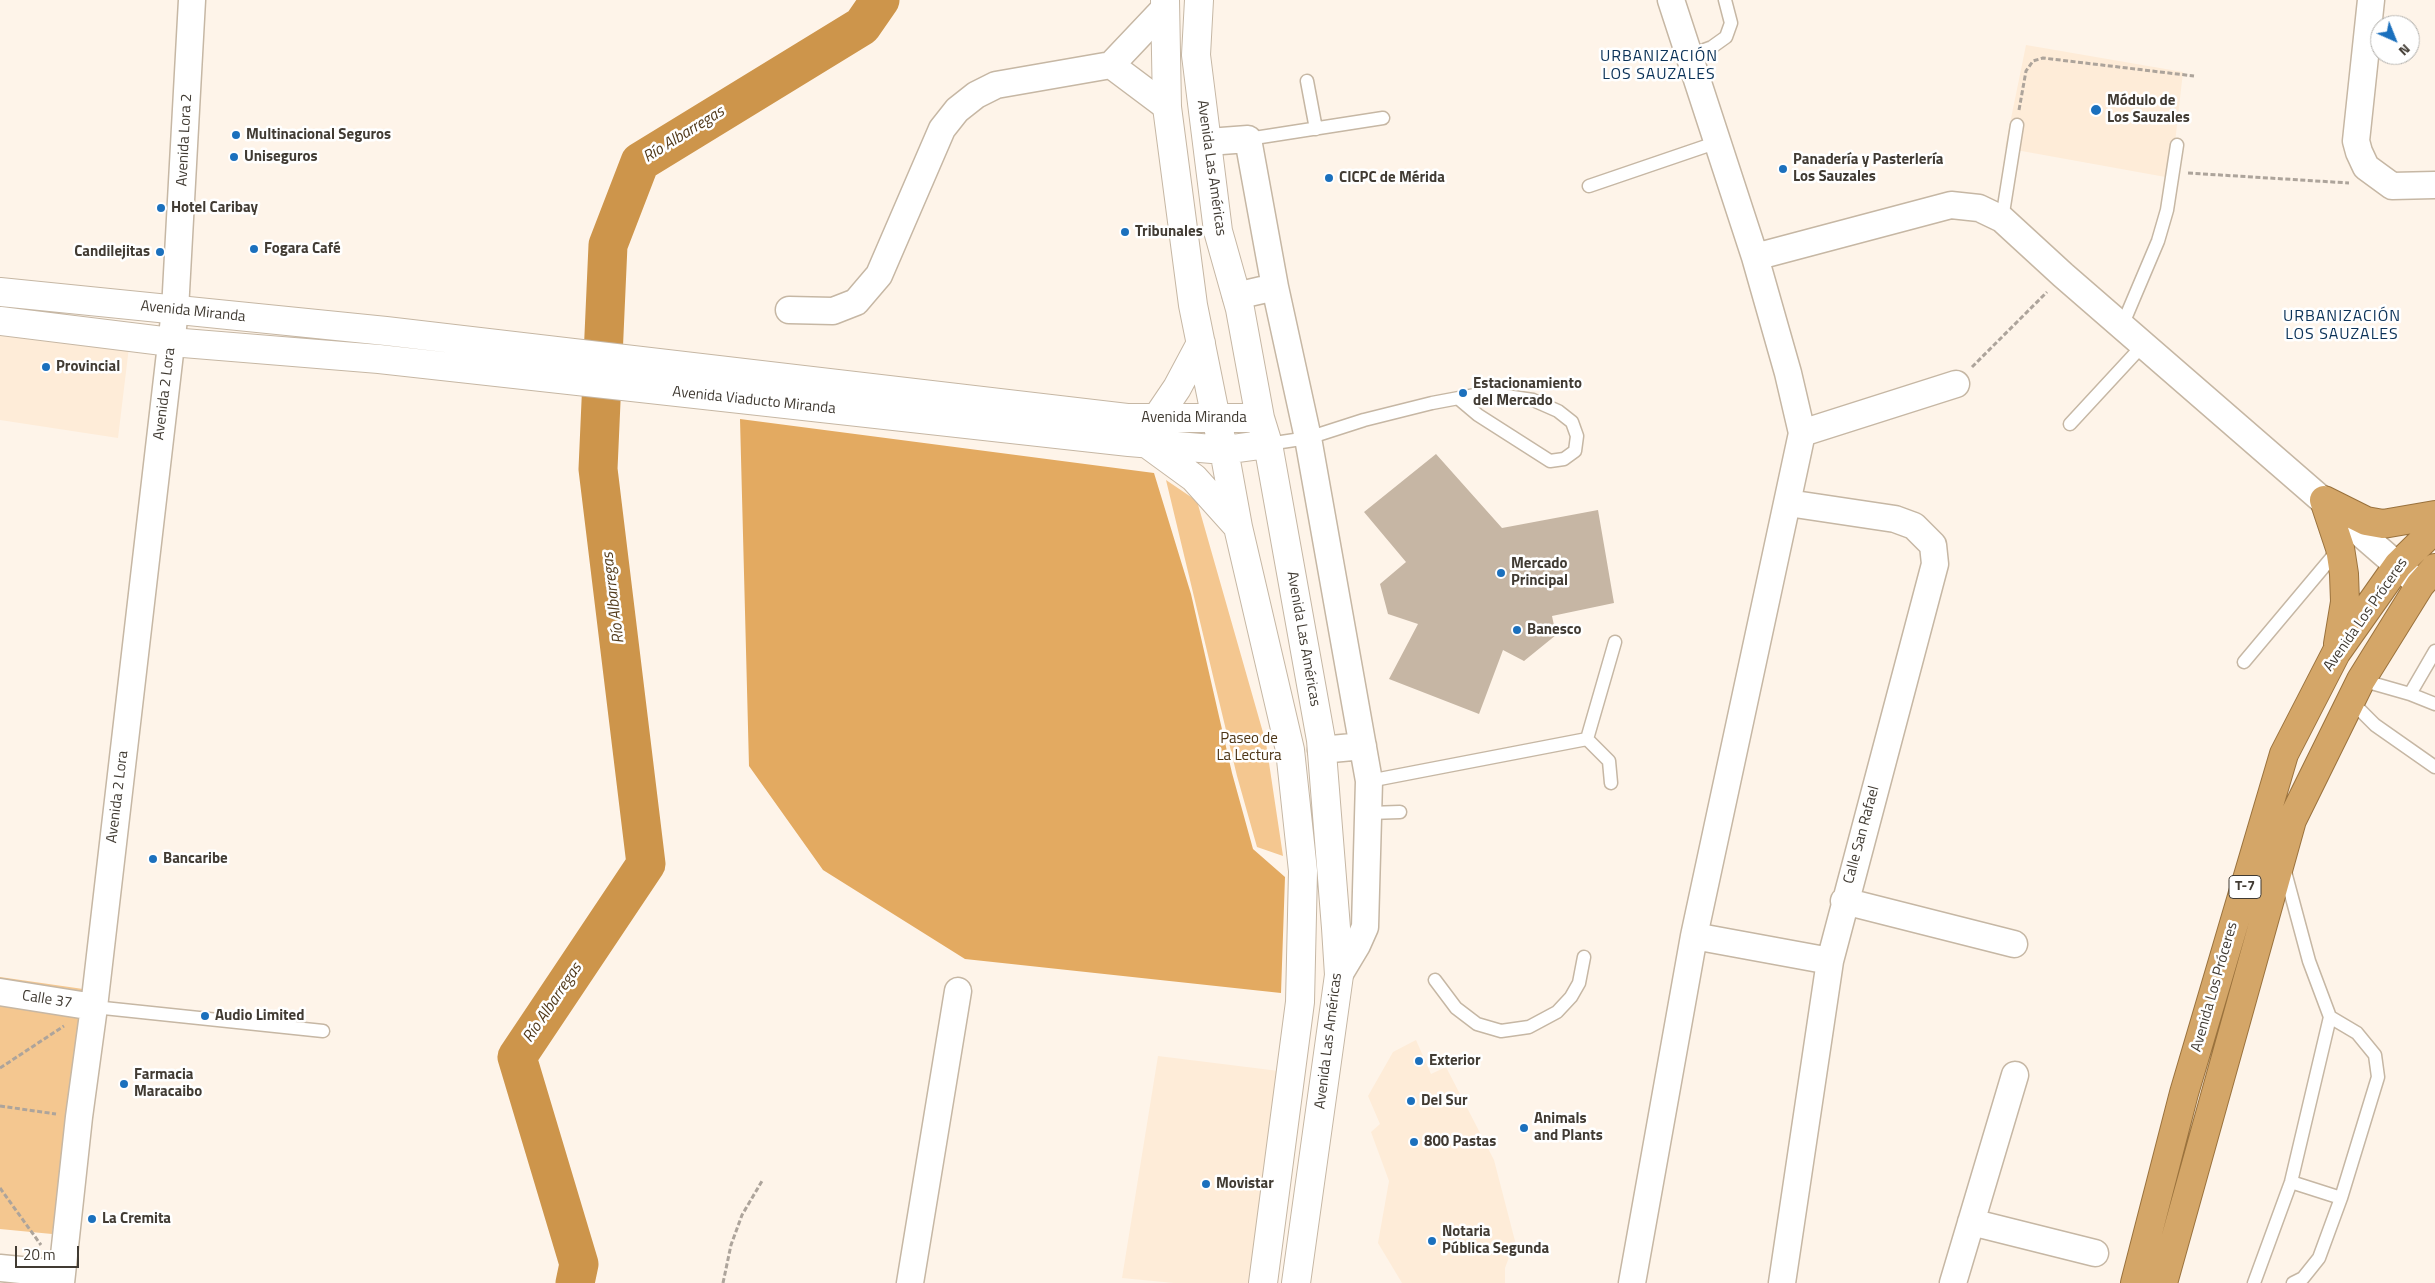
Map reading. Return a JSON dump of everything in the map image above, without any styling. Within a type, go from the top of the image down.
[{"type":"highway","points":[[2324,500],[2366,521],[2383,524],[2435,515]]},
{"type":"highway","name":"T-7","points":[[2324,500],[2340,548],[2344,574],[2345,602],[2336,653]]},
{"type":"highway","name":"Avenida Los Próceres","points":[[2135,1283],[2184,1093],[2284,754],[2336,653],[2398,565],[2435,529]]},
{"type":"highway","name":"Avenida Los Próceres","points":[[2163,1283],[2292,820],[2356,691],[2428,576]]},
{"type":"street","name":"Avenida Lora 2","points":[[175,310],[192,0]]},
{"type":"street","name":"Avenida Las Américas","points":[[1199,0],[1196,55],[1218,231],[1236,296],[1260,418],[1268,444],[1322,750],[1339,974],[1296,1283]]},
{"type":"street","points":[[1632,1283],[1694,936],[1802,433],[1788,373],[1755,257],[1688,56],[1672,0]]},
{"type":"street","points":[[2371,0],[2356,141],[2359,152],[2366,167],[2392,186],[2435,185]]},
{"type":"street","points":[[789,310],[834,311],[856,302],[879,275],[942,129],[957,110],[976,95],[996,85],[1112,64],[1164,4]]},
{"type":"street","points":[[1164,4],[1167,106],[1192,295],[1238,527],[1290,750],[1303,871],[1300,1002],[1262,1283]]},
{"type":"street","points":[[1112,64],[1167,106]]},
{"type":"street","points":[[1208,142],[1248,139],[1275,287],[1308,438],[1369,781],[1365,927],[1339,974]]},
{"type":"street","points":[[1755,257],[1951,205],[1979,208],[2002,219],[2143,345],[2398,565],[2428,576]]},
{"type":"street","points":[[1236,296],[1275,287]]},
{"type":"street","name":"Avenida Miranda","points":[[0,292],[386,331]]},
{"type":"street","name":"Avenida 2 Lora","points":[[62,1278],[78,1117],[94,1007],[175,310]]},
{"type":"street","name":"Avenida Miranda","points":[[0,321],[171,342],[378,360]]},
{"type":"street","name":"Avenida Viaducto Miranda","points":[[386,331],[1134,434]]},
{"type":"street","points":[[1156,418],[1177,388],[1201,343]]},
{"type":"street","name":"Avenida Viaducto Miranda","points":[[378,360],[1134,434]]},
{"type":"street","points":[[1802,433],[1956,384]]},
{"type":"street","name":"Avenida Miranda","points":[[1134,434],[1156,418],[1216,420],[1260,418]]},
{"type":"street","name":"Avenida Miranda","points":[[1134,434],[1224,450],[1268,444]]},
{"type":"street","points":[[1134,434],[1194,478],[1238,527]]},
{"type":"street","name":"Calle San Rafael","points":[[1782,1283],[1830,961],[1844,901],[1935,564],[1933,545],[1914,526],[1895,519],[1788,503]]},
{"type":"street","points":[[1322,750],[1363,746]]},
{"type":"street","points":[[1844,901],[2014,944]]},
{"type":"street","points":[[1694,936],[1830,961]]},
{"type":"street","points":[[910,1283],[958,991]]},
{"type":"street","name":"Calle 37","points":[[0,992],[94,1007]]},
{"type":"street","points":[[1953,1283],[2015,1075]]},
{"type":"street","points":[[1971,1222],[2095,1253]]},
{"type":"street","points":[[0,1268],[62,1278]]},
{"type":"lane","points":[[1688,56],[1712,47],[1726,37],[1731,23],[1725,0]]},
{"type":"lane","points":[[1307,81],[1316,128]]},
{"type":"lane","points":[[1248,139],[1383,118]]},
{"type":"lane","points":[[2002,219],[2017,125]]},
{"type":"lane","points":[[1590,186],[1718,142]]},
{"type":"lane","points":[[2122,326],[2158,241],[2167,210],[2177,145]]},
{"type":"lane","points":[[2070,424],[2143,345]]},
{"type":"lane","points":[[1268,444],[1308,438],[1364,420],[1480,394],[1508,395],[1533,400],[1558,411],[1572,422],[1577,436],[1575,451],[1564,459],[1550,461],[1478,415],[1459,399]]},
{"type":"lane","points":[[2244,662],[2340,548]]},
{"type":"lane","points":[[1587,739],[1616,642]]},
{"type":"lane","points":[[2410,694],[2435,651]]},
{"type":"lane","points":[[2356,691],[2410,694],[2435,704]]},
{"type":"lane","points":[[2356,691],[2375,725],[2435,767]]},
{"type":"lane","points":[[1369,781],[1587,739]]},
{"type":"lane","points":[[1587,739],[1609,761],[1611,783]]},
{"type":"lane","points":[[1369,813],[1400,812]]},
{"type":"lane","points":[[2254,1283],[2291,1182],[2330,1017],[2308,961],[2281,856]]},
{"type":"lane","points":[[1435,980],[1456,1008],[1478,1024],[1501,1031],[1529,1027],[1557,1012],[1571,997],[1580,983],[1584,957]]},
{"type":"lane","points":[[94,1007],[323,1031]]},
{"type":"lane","points":[[2293,1283],[2303,1278],[2319,1258],[2341,1198],[2378,1077],[2375,1055],[2357,1033],[2330,1017]]},
{"type":"lane","points":[[2291,1182],[2341,1198]]},
{"type":"path","points":[[2017,125],[2026,71],[2033,62],[2043,58],[2194,76]]},
{"type":"path","points":[[2174,172],[2352,183]]},
{"type":"path","points":[[1956,384],[2063,275]]},
{"type":"path","points":[[0,1068],[94,1007]]},
{"type":"path","points":[[0,1106],[78,1117]]},
{"type":"path","points":[[723,1283],[731,1245],[742,1215],[762,1181]]},
{"type":"path","points":[[0,1188],[62,1278]]},
{"type":"shaded area","name":"Módulo de Los Sauzales","points":[[2026,45],[2183,72],[2171,178],[2005,148]]},
{"type":"shaded area","points":[[0,334],[129,347],[118,438],[0,420]]},
{"type":"shaded area","points":[[740,419],[1154,473],[1191,594],[1232,773],[1253,849],[1285,877],[1281,993],[965,959],[823,870],[749,766]]},
{"type":"shaded area","points":[[1416,1040],[1431,1074],[1446,1067],[1494,1160],[1515,1241],[1505,1268],[1505,1283],[1402,1283],[1378,1243],[1389,1181],[1371,1132],[1380,1124],[1368,1096],[1393,1052]]},
{"type":"shaded area","points":[[1158,1056],[1287,1072],[1256,1283],[1174,1283],[1122,1278]]},
{"type":"green space","name":"Paseo de La Lectura","points":[[1166,480],[1197,501],[1266,743],[1283,856],[1257,847],[1237,776]]},
{"type":"green space","points":[[0,977],[90,990],[52,1234],[0,1229]]},
{"type":"building","name":"Mercado Principal","points":[[1436,454],[1502,528],[1598,510],[1614,603],[1552,616],[1556,635],[1524,661],[1503,650],[1479,714],[1389,679],[1418,624],[1388,614],[1380,584],[1406,562],[1364,512]]},
{"type":"waterway","name":"Río Albarregas","points":[[575,1283],[579,1264],[517,1057],[646,864],[598,469],[608,245],[640,162],[862,26],[880,0]]},
{"type":"place","name":"Módulo de Los Sauzales","points":[[2096,110]]},
{"type":"place","name":"Multinacional Seguros","points":[[236,135]]},
{"type":"place","name":"Uniseguros","points":[[234,157]]},
{"type":"place","name":"Panadería y Pasterlería Los Sauzales","points":[[1783,169]]},
{"type":"place","name":"CICPC de Mérida","points":[[1329,178]]},
{"type":"place","name":"Hotel Caribay","points":[[161,208]]},
{"type":"place","name":"Tribunales","points":[[1125,232]]},
{"type":"place","name":"Fogara Café","points":[[254,249]]},
{"type":"place","name":"Candilejitas","points":[[160,252]]},
{"type":"place","name":"Provincial","points":[[46,367]]},
{"type":"place","name":"Estacionamiento del Mercado","points":[[1463,393]]},
{"type":"place","name":"Mercado Principal","points":[[1501,573]]},
{"type":"place","name":"Banesco","points":[[1517,630]]},
{"type":"place","name":"Bancaribe","points":[[153,859]]},
{"type":"place","name":"Audio Limited","points":[[205,1016]]},
{"type":"place","name":"Exterior","points":[[1419,1061]]},
{"type":"place","name":"Farmacia Maracaibo","points":[[124,1084]]},
{"type":"place","name":"Del Sur","points":[[1411,1101]]},
{"type":"place","name":"Animals and Plants","points":[[1524,1128]]},
{"type":"place","name":"800 Pastas","points":[[1414,1142]]},
{"type":"place","name":"Movistar","points":[[1206,1184]]},
{"type":"place","name":"La Cremita","points":[[92,1219]]},
{"type":"place","name":"Notaria Pública Segunda","points":[[1432,1241]]},
{"type":"district","name":"URBANIZACIÓN LOS SAUZALES","points":[[1659,66]]},
{"type":"district","name":"URBANIZACIÓN LOS SAUZALES","points":[[2342,326]]}]
